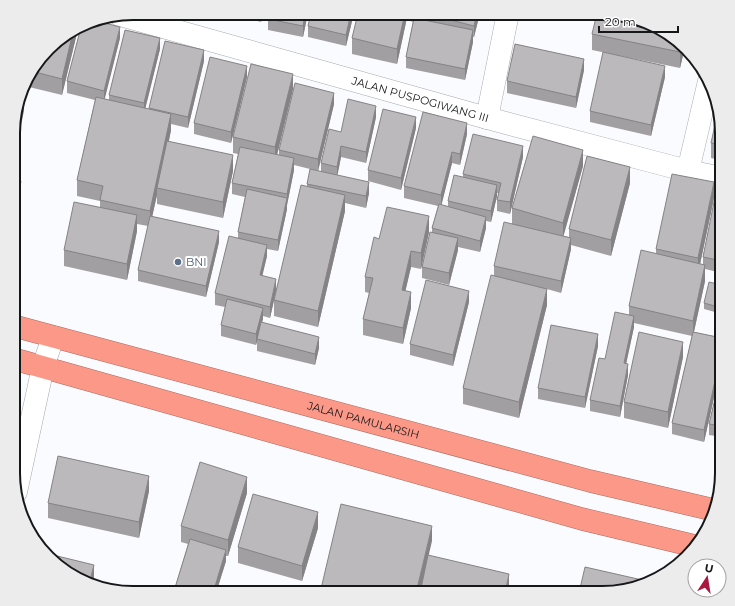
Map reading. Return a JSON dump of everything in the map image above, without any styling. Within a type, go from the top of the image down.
[{"type":"highway","name":"JALAN PAMULARSIH","points":[[20,328],[582,479],[709,509]]},
{"type":"highway","points":[[20,360],[582,519],[690,545]]},
{"type":"street","name":"JALAN PUSPOGIWANG III","points":[[138,20],[487,118],[688,171],[715,177]]},
{"type":"street","points":[[487,118],[507,20]]},
{"type":"street","points":[[688,171],[707,91]]},
{"type":"street","points":[[20,474],[44,366],[53,337]]},
{"type":"building","points":[[273,20],[304,20],[303,26]]},
{"type":"building","points":[[309,20],[349,20],[346,35],[308,26]]},
{"type":"building","points":[[356,20],[403,20],[397,49],[352,38]]},
{"type":"building","points":[[414,20],[424,20],[473,30],[465,69],[406,57]]},
{"type":"building","points":[[450,20],[475,20],[474,26]]},
{"type":"building","points":[[595,20],[617,21],[631,24],[658,35],[671,43],[680,51],[680,52],[592,34]]},
{"type":"building","points":[[106,23],[120,27],[104,91],[67,81],[79,34]]},
{"type":"building","points":[[125,30],[160,38],[144,103],[109,95]]},
{"type":"building","points":[[72,38],[62,79],[37,73],[48,59]]},
{"type":"building","points":[[165,41],[204,50],[188,117],[149,108]]},
{"type":"building","points":[[515,44],[584,59],[576,97],[507,81]]},
{"type":"building","points":[[603,52],[665,66],[651,125],[590,111]]},
{"type":"building","points":[[210,57],[247,66],[231,132],[194,123]]},
{"type":"building","points":[[251,64],[293,74],[275,147],[233,137]]},
{"type":"building","points":[[295,83],[334,93],[318,159],[279,150]]},
{"type":"building","points":[[96,97],[171,114],[150,211],[100,200],[103,186],[77,180]]},
{"type":"building","points":[[348,99],[376,106],[366,152],[341,146],[337,167],[321,163],[329,129],[341,132]]},
{"type":"building","points":[[383,109],[416,117],[401,178],[368,170]]},
{"type":"building","points":[[423,112],[467,123],[460,154],[452,152],[441,195],[404,186]]},
{"type":"building","points":[[715,125],[715,144],[711,143]]},
{"type":"building","points":[[473,134],[523,146],[510,202],[497,200],[501,183],[463,174]]},
{"type":"building","points":[[533,136],[583,150],[563,223],[512,208]]},
{"type":"building","points":[[167,141],[233,155],[223,202],[157,188]]},
{"type":"building","points":[[240,147],[294,158],[287,194],[232,183]]},
{"type":"building","points":[[587,156],[630,167],[611,240],[569,229]]},
{"type":"building","points":[[310,169],[369,182],[366,196],[307,184]]},
{"type":"building","points":[[672,174],[714,182],[698,258],[656,249]]},
{"type":"building","points":[[454,175],[497,185],[491,211],[448,201]]},
{"type":"building","points":[[301,185],[345,195],[318,311],[274,300]]},
{"type":"building","points":[[247,189],[287,198],[278,240],[238,232]]},
{"type":"building","points":[[715,197],[715,260],[703,257]]},
{"type":"building","points":[[74,202],[137,215],[127,264],[64,250]]},
{"type":"building","points":[[439,204],[486,217],[480,241],[432,228]]},
{"type":"building","points":[[387,207],[429,216],[421,253],[411,251],[402,290],[411,292],[403,328],[363,319],[373,278],[365,277],[374,237],[379,239]]},
{"type":"building","name":"BNI","points":[[150,216],[219,231],[206,286],[138,270]]},
{"type":"building","points":[[504,222],[571,238],[561,281],[494,266]]},
{"type":"building","points":[[430,232],[458,238],[449,273],[422,267]]},
{"type":"building","points":[[229,236],[267,245],[260,275],[276,279],[270,307],[215,293]]},
{"type":"building","points":[[641,250],[705,265],[693,321],[629,306]]},
{"type":"building","points":[[491,275],[547,289],[519,402],[463,388]]},
{"type":"building","points":[[426,280],[469,291],[453,355],[410,344]]},
{"type":"building","points":[[709,282],[715,283],[715,306],[704,303]]},
{"type":"building","points":[[227,299],[263,308],[256,334],[221,325]]},
{"type":"building","points":[[615,312],[634,316],[624,363],[628,364],[620,406],[590,400],[599,358],[605,359]]},
{"type":"building","points":[[261,322],[319,337],[315,354],[257,339]]},
{"type":"building","points":[[551,325],[598,334],[585,397],[538,388]]},
{"type":"building","points":[[639,332],[683,342],[668,412],[624,402]]},
{"type":"building","points":[[693,332],[715,337],[715,381],[704,430],[672,423]]},
{"type":"building","points":[[715,399],[715,425],[709,424]]},
{"type":"building","points":[[58,456],[149,476],[139,522],[48,503]]},
{"type":"building","points":[[200,462],[247,477],[228,540],[181,526]]},
{"type":"building","points":[[253,494],[318,512],[302,566],[238,547]]},
{"type":"building","points":[[341,504],[432,526],[418,586],[322,586]]},
{"type":"building","points":[[190,539],[226,550],[215,586],[176,586]]},
{"type":"building","points":[[428,555],[509,574],[506,586],[421,586]]},
{"type":"building","points":[[56,556],[94,565],[91,577],[70,567]]},
{"type":"building","points":[[585,567],[639,579],[624,584],[609,586],[581,586]]},
{"type":"place","name":"BNI","points":[[178,262]]}]
